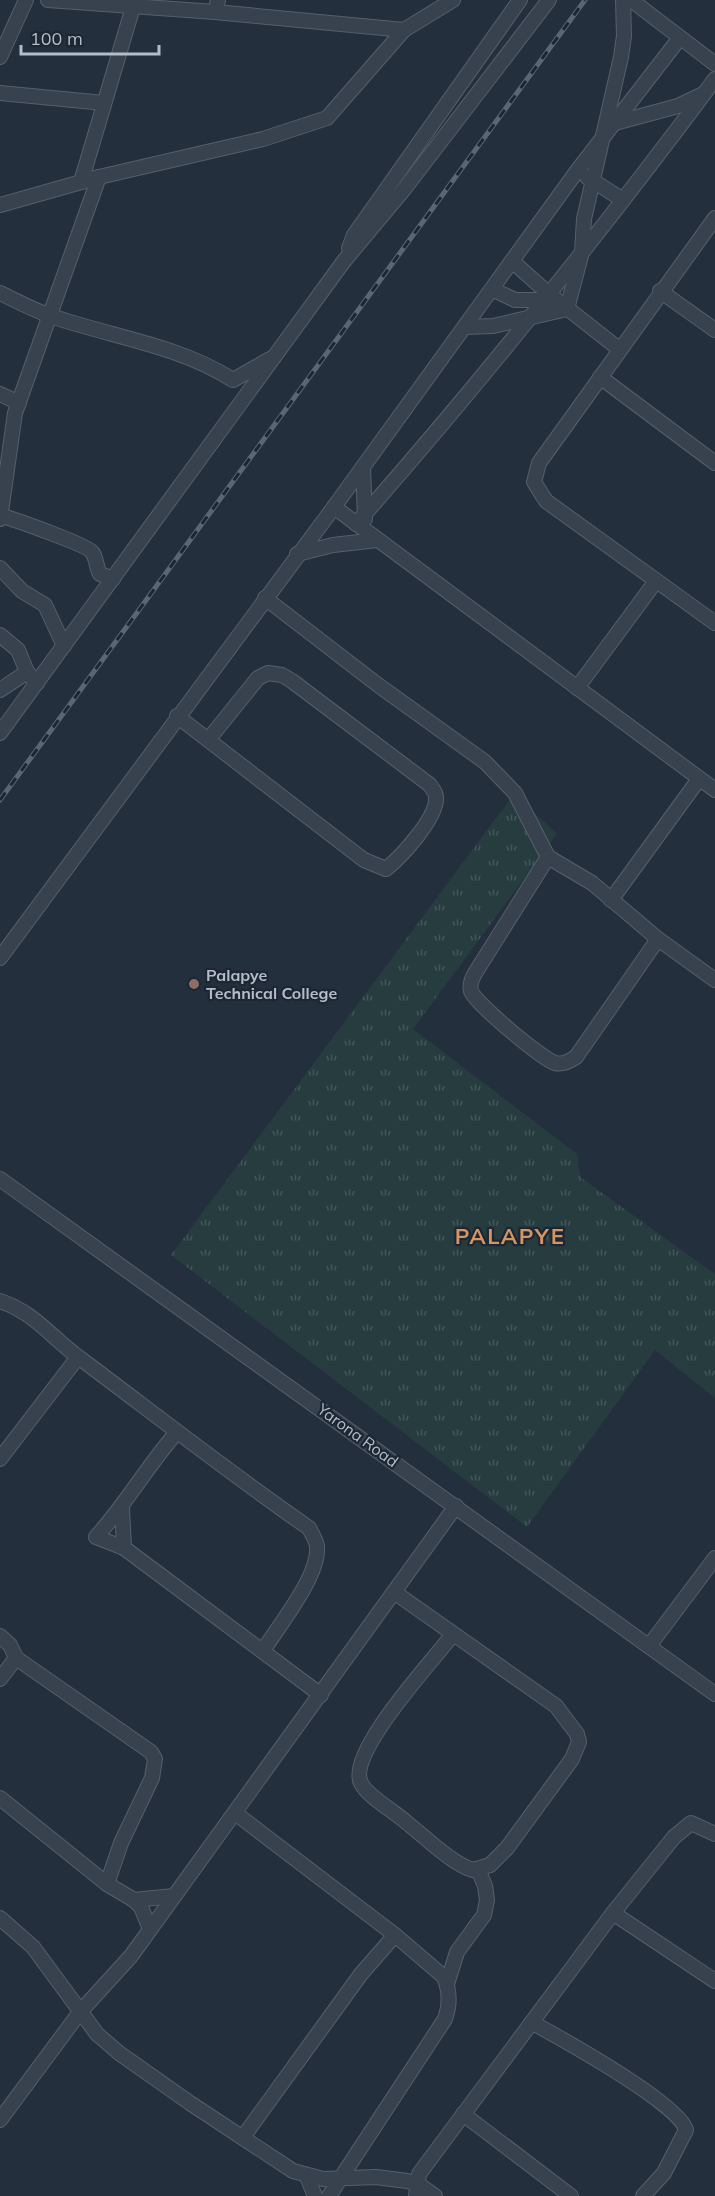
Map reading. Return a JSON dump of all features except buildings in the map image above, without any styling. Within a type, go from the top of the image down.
[{"type":"street","points":[[0,57],[26,0]]},
{"type":"street","points":[[48,0],[133,7],[217,6],[404,30]]},
{"type":"street","points":[[0,206],[99,177],[263,139],[327,118],[404,30],[453,0]]},
{"type":"street","points":[[344,261],[354,235],[520,0]]},
{"type":"street","points":[[0,733],[32,677],[64,646],[344,261],[384,213],[549,0]]},
{"type":"street","points":[[567,309],[582,252],[584,219],[605,136],[624,36],[623,0]]},
{"type":"street","points":[[631,0],[679,39],[715,64]]},
{"type":"street","points":[[81,182],[133,7]]},
{"type":"street","points":[[0,958],[334,507],[577,171],[679,39]]},
{"type":"street","points":[[360,519],[528,320],[550,298],[582,252],[715,79]]},
{"type":"street","points":[[0,93],[104,103]]},
{"type":"street","points":[[615,123],[678,106],[704,94]]},
{"type":"street","points":[[577,171],[623,200]]},
{"type":"street","points":[[99,177],[19,403],[1,518],[46,531],[65,541],[86,546],[92,551],[100,574],[113,579]]},
{"type":"street","points":[[379,198],[384,213]]},
{"type":"street","points":[[715,218],[660,291],[539,463],[534,482],[546,501],[715,623]]},
{"type":"street","points":[[512,261],[550,298],[620,349]]},
{"type":"street","points":[[492,289],[515,300],[550,298]]},
{"type":"street","points":[[660,291],[715,330]]},
{"type":"street","points":[[0,293],[50,316],[165,349],[211,367],[233,380],[277,355]]},
{"type":"street","points":[[465,327],[493,326],[528,320],[552,311],[567,309]]},
{"type":"street","points":[[600,377],[715,463]]},
{"type":"street","points":[[0,394],[19,403]]},
{"type":"street","points":[[360,519],[363,467]]},
{"type":"street","points":[[334,507],[360,519],[373,537],[715,790]]},
{"type":"street","points":[[297,554],[373,537]]},
{"type":"street","points":[[0,568],[22,591],[45,605],[64,646]]},
{"type":"street","points":[[577,688],[656,581]]},
{"type":"street","points":[[265,598],[506,780],[515,792],[548,857],[571,868],[658,939],[715,980]]},
{"type":"street","points":[[0,635],[18,650],[32,677]]},
{"type":"street","points":[[177,716],[208,740],[378,868],[386,869],[403,855],[435,805],[436,795],[430,785],[315,697],[282,675],[268,673],[258,678],[208,740]]},
{"type":"street","points":[[0,690],[32,677]]},
{"type":"street","points":[[610,900],[699,778]]},
{"type":"street","points":[[548,857],[477,970],[470,986],[473,997],[519,1038],[555,1064],[566,1063],[576,1057],[658,939]]},
{"type":"street","name":"Yarona Road","points":[[0,1179],[715,1694]]},
{"type":"street","points":[[0,1300],[25,1312],[78,1357],[213,1461],[309,1528],[317,1546],[307,1581],[263,1651]]},
{"type":"street","points":[[0,1459],[78,1357]]},
{"type":"street","points":[[177,1432],[152,1460],[122,1508],[96,1537],[124,1548],[321,1695]]},
{"type":"street","points":[[0,2120],[80,2012],[131,1956],[456,1506]]},
{"type":"street","points":[[122,1508],[124,1548]]},
{"type":"street","points":[[649,1646],[715,1558]]},
{"type":"street","points":[[394,1592],[556,1706],[573,1727],[579,1742],[572,1759],[507,1848],[490,1865],[478,1869],[468,1868],[433,1843],[361,1785],[358,1775],[363,1753],[409,1687],[453,1634]]},
{"type":"street","points":[[0,1636],[9,1645],[16,1658],[151,1752],[155,1759],[152,1778],[121,1843],[107,1884]]},
{"type":"street","points":[[0,1679],[16,1658]]},
{"type":"street","points":[[0,1798],[107,1884],[134,1900],[141,1907],[150,1929]]},
{"type":"street","points":[[235,1813],[395,1935],[444,1977],[447,1984],[449,2000],[445,2019],[328,2196]]},
{"type":"street","points":[[417,2190],[418,2177],[463,2114],[613,1913],[683,1828],[691,1823],[715,1834]]},
{"type":"street","points":[[447,1984],[457,1952],[466,1937],[477,1926],[485,1908],[485,1886],[478,1869]]},
{"type":"street","points":[[134,1900],[174,1896]]},
{"type":"street","points":[[613,1913],[715,1981]]},
{"type":"street","points":[[0,1918],[33,1947],[96,2034],[119,2053],[292,2171],[307,2177],[323,2179],[376,2176],[435,2196]]},
{"type":"street","points":[[243,2138],[356,1981],[395,1935]]},
{"type":"street","points":[[533,2023],[604,2065],[670,2109],[684,2123],[686,2130],[664,2173],[643,2196]]},
{"type":"street","points":[[463,2114],[571,2196]]},
{"type":"street","points":[[307,2177],[315,2196]]},
{"type":"green space","points":[[514,794],[557,834],[413,1029],[577,1154],[580,1177],[715,1274],[715,1398],[655,1350],[527,1527],[171,1255]]},
{"type":"railway","points":[[0,800],[585,0]]},
{"type":"place","name":"Palapye Technical College","points":[[194,984]]},
{"type":"district","name":"PALAPYE","points":[[510,1236]]}]
